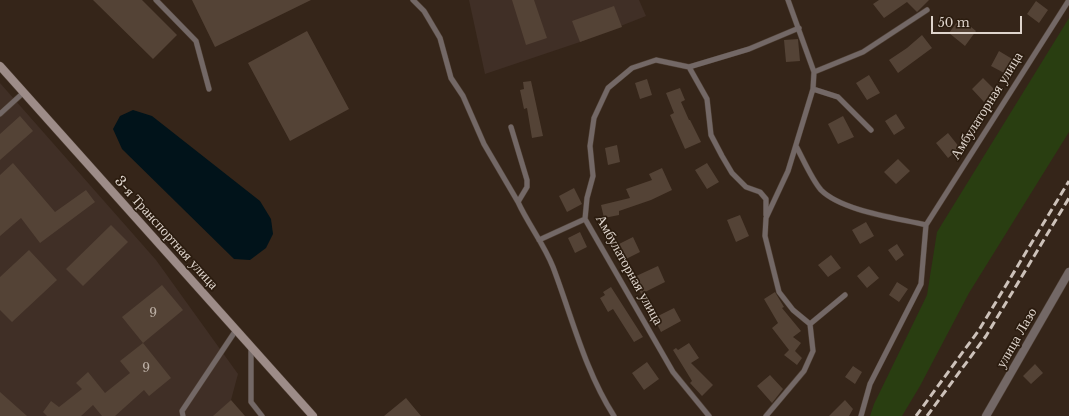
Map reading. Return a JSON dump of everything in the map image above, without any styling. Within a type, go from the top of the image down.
[{"type":"street","name":"3-я Транспортная улица","points":[[0,66],[313,416]]},
{"type":"street","name":"улица Лазо","points":[[986,416],[1069,272]]},
{"type":"lane","points":[[156,0],[196,41],[209,90]]},
{"type":"lane","points":[[413,0],[424,11],[440,38],[451,78],[463,96],[484,144],[552,264],[580,344],[601,396],[614,416]]},
{"type":"lane","points":[[766,218],[788,172],[813,89],[814,72],[788,0]]},
{"type":"lane","name":"Амбулаторная улица","points":[[861,416],[870,384],[921,284],[926,225],[1069,0]]},
{"type":"lane","points":[[814,72],[863,52],[927,10]]},
{"type":"lane","name":"Амбулаторная улица","points":[[709,416],[673,372],[585,219],[587,198],[593,176],[590,146],[594,118],[608,88],[632,68],[656,60],[689,67],[749,49],[799,28]]},
{"type":"lane","points":[[689,67],[707,99],[711,135],[732,173],[746,188],[760,192],[766,199],[765,236],[779,292],[793,310],[810,324],[813,350],[804,372],[766,416]]},
{"type":"lane","points":[[813,89],[838,97],[871,130]]},
{"type":"lane","points":[[0,114],[23,92]]},
{"type":"lane","points":[[511,126],[527,180],[527,187],[518,202]]},
{"type":"lane","points":[[796,146],[820,189],[831,197],[857,209],[926,225]]},
{"type":"lane","points":[[539,240],[585,219]]},
{"type":"lane","points":[[810,324],[845,295]]},
{"type":"lane","points":[[183,416],[182,411],[236,330]]},
{"type":"lane","points":[[251,347],[251,402],[262,416]]},
{"type":"shaded area","points":[[469,0],[639,0],[646,16],[580,42],[485,74]]},
{"type":"shaded area","points":[[0,83],[156,260],[238,374],[231,400],[216,416],[0,416]]},
{"type":"shaded area","points":[[133,110],[152,116],[260,201],[271,219],[273,234],[266,248],[250,260],[234,259],[122,149],[113,129],[120,116]]},
{"type":"green space","points":[[1069,18],[1069,132],[969,293],[920,386],[902,416],[870,416],[874,404],[927,295],[937,232]]},
{"type":"building","points":[[93,0],[142,0],[177,35],[153,59]]},
{"type":"building","points":[[192,0],[311,0],[215,47]]},
{"type":"building","points":[[512,0],[534,0],[547,38],[526,45]]},
{"type":"building","points":[[879,0],[929,0],[917,12],[907,2],[884,18],[873,4]]},
{"type":"building","points":[[1036,1],[1048,10],[1039,23],[1027,14]]},
{"type":"building","points":[[614,6],[622,27],[580,42],[572,21]]},
{"type":"building","points":[[960,18],[976,31],[965,46],[949,33]]},
{"type":"building","points":[[307,31],[349,109],[290,141],[248,63]]},
{"type":"building","points":[[922,35],[932,48],[898,73],[889,60],[907,48]]},
{"type":"building","points":[[798,39],[800,61],[786,62],[784,40]]},
{"type":"building","points":[[999,51],[1014,60],[1006,74],[991,66]]},
{"type":"building","points":[[869,75],[880,93],[867,100],[856,83]]},
{"type":"building","points":[[983,78],[995,90],[984,102],[972,89]]},
{"type":"building","points":[[647,79],[652,95],[640,99],[635,83]]},
{"type":"building","points":[[531,81],[543,136],[532,138],[527,108],[524,109],[520,90],[524,89],[523,82]]},
{"type":"building","points":[[680,88],[685,100],[681,102],[701,142],[685,149],[670,115],[674,113],[666,93]]},
{"type":"building","points":[[896,114],[905,128],[894,135],[885,121]]},
{"type":"building","points":[[20,116],[33,131],[0,160],[0,134]]},
{"type":"building","points":[[843,116],[854,137],[838,144],[828,124]]},
{"type":"building","points":[[948,133],[960,148],[948,158],[936,143]]},
{"type":"building","points":[[617,145],[620,162],[608,165],[605,148]]},
{"type":"building","points":[[898,159],[910,171],[896,184],[884,172]]},
{"type":"building","points":[[13,163],[55,212],[86,190],[95,202],[40,243],[21,218],[0,236],[0,175]]},
{"type":"building","points":[[707,163],[719,182],[707,189],[695,170]]},
{"type":"building","points":[[662,168],[672,190],[651,200],[619,211],[619,215],[604,218],[601,205],[630,198],[626,189],[652,180],[649,174]]},
{"type":"building","points":[[574,188],[582,204],[567,212],[559,196]]},
{"type":"building","points":[[740,215],[749,236],[736,242],[727,220]]},
{"type":"building","points":[[866,222],[874,236],[860,244],[852,230]]},
{"type":"building","points":[[111,225],[128,242],[83,286],[66,269]]},
{"type":"building","points":[[580,232],[587,247],[575,253],[568,238]]},
{"type":"building","points":[[633,237],[640,252],[622,261],[615,246]]},
{"type":"building","points":[[897,244],[904,255],[896,261],[888,250]]},
{"type":"building","points":[[29,250],[57,280],[12,322],[0,310],[0,277]]},
{"type":"building","points":[[831,255],[841,268],[828,277],[818,265]]},
{"type":"building","points":[[658,266],[665,282],[641,294],[634,277]]},
{"type":"building","points":[[869,266],[879,278],[867,288],[857,276]]},
{"type":"building","points":[[897,282],[908,289],[899,302],[889,295]]},
{"type":"building","points":[[162,285],[183,310],[143,343],[122,317]]},
{"type":"building","points":[[611,287],[643,337],[634,342],[613,309],[608,312],[600,298],[605,295],[603,292]]},
{"type":"building","points":[[775,292],[784,307],[782,308],[801,331],[793,337],[801,343],[795,351],[802,358],[797,365],[784,355],[789,350],[772,328],[778,323],[764,299]]},
{"type":"building","points":[[674,308],[681,321],[661,332],[654,318]]},
{"type":"building","points":[[143,343],[171,378],[149,396],[144,390],[115,416],[102,416],[93,405],[81,416],[47,416],[43,412],[51,401],[59,407],[82,389],[76,383],[88,372],[105,393],[130,373],[120,361]]},
{"type":"building","points":[[689,343],[699,358],[691,363],[713,385],[702,396],[690,383],[692,381],[673,350],[676,348],[678,350]]},
{"type":"building","points":[[647,362],[659,379],[644,390],[632,373]]},
{"type":"building","points":[[1035,364],[1043,373],[1031,384],[1023,376]]},
{"type":"building","points":[[853,366],[862,372],[855,384],[845,377]]},
{"type":"building","points":[[770,375],[783,389],[772,403],[757,386]]},
{"type":"building","points":[[0,392],[27,416],[0,416]]},
{"type":"building","points":[[406,398],[421,416],[384,416]]},
{"type":"building","points":[[231,400],[245,416],[213,416]]},
{"type":"building","points":[[845,400],[853,409],[849,416],[829,416]]},
{"type":"railway","points":[[916,416],[979,330],[1069,181]]},
{"type":"railway","points":[[927,416],[986,336],[1069,198]]}]
